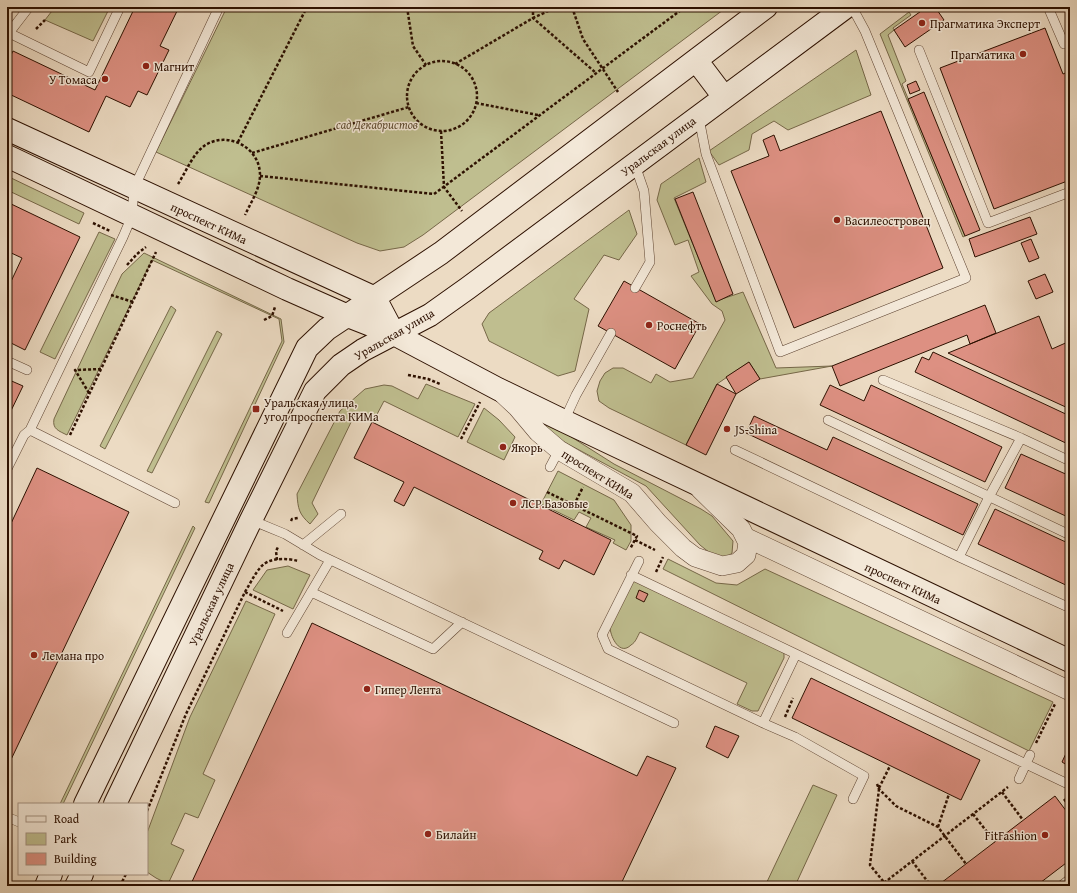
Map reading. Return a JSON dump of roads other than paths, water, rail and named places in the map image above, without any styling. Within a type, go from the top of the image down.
[{"type":"main road","name":"Уральская улица","points":[[85,803],[307,348],[327,329],[441,253],[766,7]]},
{"type":"main road","name":"Уральская улица","points":[[115,803],[251,520],[315,391],[341,364],[363,350],[430,315],[846,7]]},
{"type":"main road","points":[[696,60],[724,97]]},
{"type":"main road","name":"проспект КИМа","points":[[7,129],[375,298]]},
{"type":"main road","name":"проспект КИМа","points":[[7,156],[132,216],[348,316],[394,334],[564,422],[1070,661]]},
{"type":"main road","points":[[375,298],[394,334]]},
{"type":"main road","points":[[46,886],[51,875]]},
{"type":"main road","points":[[76,886],[82,875]]},
{"type":"street","name":"проспект КИМа","points":[[498,389],[517,407],[538,432],[559,450],[632,493],[658,523],[683,548],[695,557],[722,566],[737,563],[746,555],[748,543],[741,529],[695,484]]},
{"type":"street","points":[[745,537],[1063,696]]},
{"type":"lane","points":[[29,7],[8,34],[89,72],[120,7]]},
{"type":"lane","points":[[7,469],[24,435],[30,430],[132,216],[134,188],[219,7]]},
{"type":"lane","points":[[699,116],[706,154],[780,352],[966,278],[865,31],[852,7]]},
{"type":"lane","points":[[1048,7],[1064,44]]},
{"type":"lane","points":[[919,50],[988,222],[1070,192]]},
{"type":"lane","points":[[635,164],[644,191],[650,262],[635,288]]},
{"type":"lane","points":[[564,422],[576,395],[611,333]]},
{"type":"lane","points":[[7,361],[26,370]]},
{"type":"lane","points":[[884,380],[1021,438],[1070,461]]},
{"type":"lane","points":[[828,420],[1070,535]]},
{"type":"lane","points":[[30,430],[175,503]]},
{"type":"lane","points":[[959,557],[1021,438]]},
{"type":"lane","points":[[550,467],[559,450]]},
{"type":"lane","points":[[735,450],[959,557],[1070,608]]},
{"type":"lane","points":[[303,545],[341,514]]},
{"type":"lane","points":[[251,520],[284,534],[330,560],[674,722]]},
{"type":"lane","points":[[287,633],[330,560]]},
{"type":"lane","points":[[639,561],[602,636],[608,649],[795,737],[864,776],[853,799]]},
{"type":"lane","points":[[631,575],[1070,785]]},
{"type":"lane","points":[[311,592],[433,649],[462,622]]},
{"type":"lane","points":[[763,723],[796,654]]},
{"type":"lane","points":[[1019,778],[1030,755]]},
{"type":"lane","points":[[7,817],[18,822]]},
{"type":"lane","points":[[1061,886],[1070,879]]},
{"type":"place","name":"Прагматика Эксперт","points":[[922,23]]},
{"type":"place","name":"Прагматика","points":[[1023,54]]},
{"type":"place","name":"Магнит","points":[[146,66]]},
{"type":"place","name":"У Томаса","points":[[105,79]]},
{"type":"place","name":"Василеостровец","points":[[837,220]]},
{"type":"place","name":"Роснефть","points":[[649,325]]},
{"type":"place","name":"Уральская улица, угол проспекта КИМа","points":[[256,409]]},
{"type":"place","name":"JS-Shina","points":[[727,429]]},
{"type":"place","name":"Якорь","points":[[503,447]]},
{"type":"place","name":"ЛСР.Базовые","points":[[513,503]]},
{"type":"place","name":"Лемана про","points":[[34,655]]},
{"type":"place","name":"Гипер Лента","points":[[367,689]]},
{"type":"place","name":"Билайн","points":[[428,834]]},
{"type":"place","name":"FitFashion","points":[[1045,835]]},
{"type":"park label","name":"сад Декабристов","points":[[377,124]]}]
